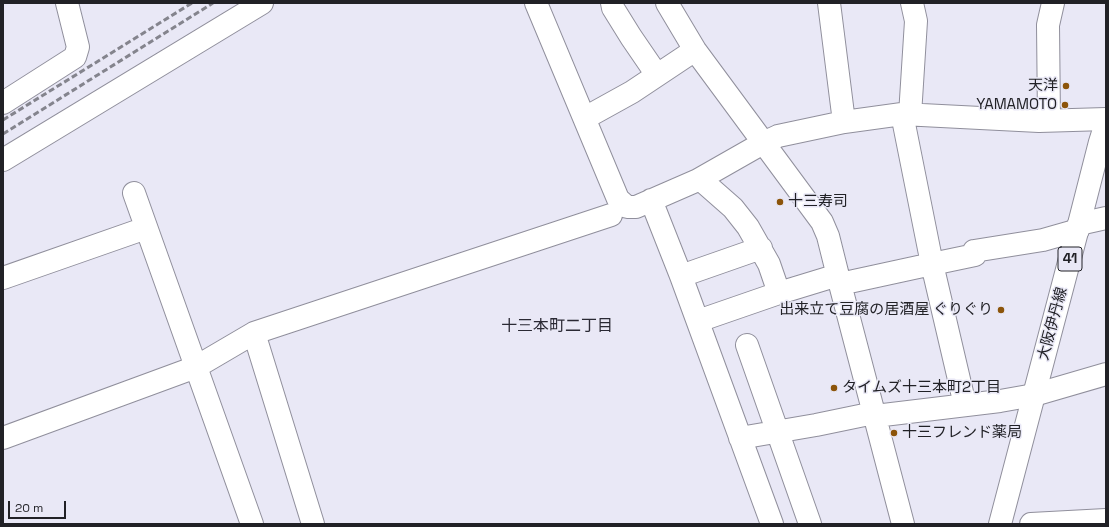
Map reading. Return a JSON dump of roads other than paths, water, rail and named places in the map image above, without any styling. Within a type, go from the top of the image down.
[{"type":"street","points":[[3,102],[75,57],[78,47],[67,3]]},
{"type":"street","points":[[3,160],[262,3]]},
{"type":"street","points":[[536,3],[618,199],[627,207],[636,207],[700,178],[778,136],[844,122],[906,115],[1039,120],[1106,119]]},
{"type":"street","points":[[612,3],[613,8],[631,37],[657,75]]},
{"type":"street","points":[[667,3],[695,50],[822,222],[828,236],[904,524]]},
{"type":"street","points":[[829,3],[844,122]]},
{"type":"street","points":[[912,3],[916,21],[906,115],[932,264],[965,405]]},
{"type":"street","points":[[1049,120],[1048,25],[1053,3]]},
{"type":"street","points":[[585,118],[632,92],[695,50]]},
{"type":"street","name":"大阪伊丹線","points":[[1000,524],[1106,123]]},
{"type":"street","points":[[700,178],[733,208],[748,227],[769,264],[779,293]]},
{"type":"street","points":[[134,193],[252,524]]},
{"type":"street","points":[[651,200],[698,321],[772,524]]},
{"type":"street","points":[[3,438],[196,367],[254,333],[611,214]]},
{"type":"street","points":[[698,321],[779,293],[839,280],[975,255],[974,251],[1043,240],[1106,218]]},
{"type":"street","points":[[3,278],[146,228]]},
{"type":"street","points":[[681,276],[761,248]]},
{"type":"street","points":[[254,333],[313,524]]},
{"type":"street","points":[[747,345],[810,524]]},
{"type":"street","points":[[740,438],[874,414],[1000,401],[1034,395],[1106,374]]},
{"type":"street","points":[[1031,524],[1106,520]]},
{"type":"railway","points":[[3,120],[192,3]]},
{"type":"railway","points":[[3,134],[213,3]]},
{"type":"place","name":"天洋","points":[[1066,86]]},
{"type":"place","name":"YAMAMOTO","points":[[1065,105]]},
{"type":"place","name":"十三寿司","points":[[780,202]]},
{"type":"place","name":"出来立て豆腐の居酒屋 ぐりぐり","points":[[1001,310]]},
{"type":"place","name":"タイムズ十三本町2丁目","points":[[834,388]]},
{"type":"place","name":"十三フレンド薬局","points":[[894,433]]},
{"type":"district","name":"十三本町二丁目","points":[[557,327]]}]
